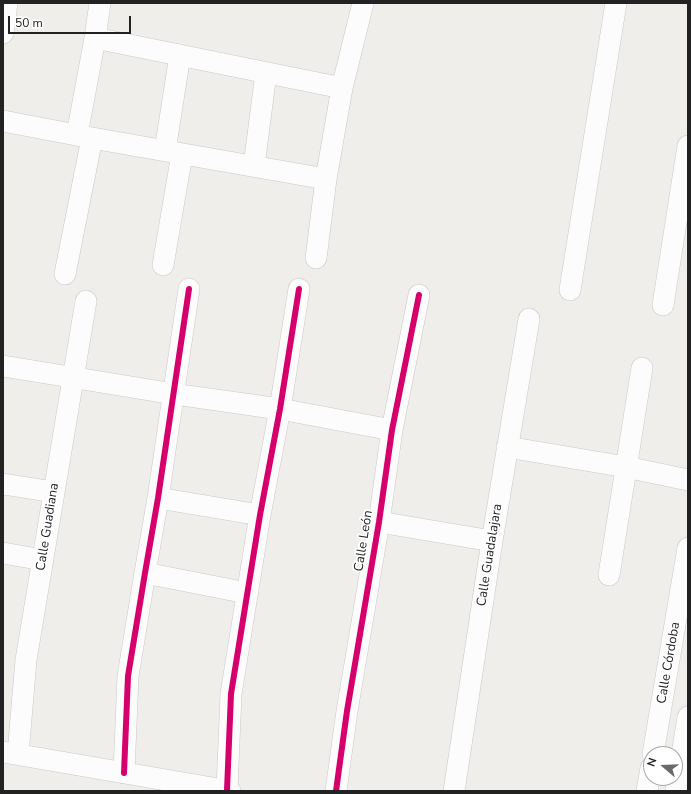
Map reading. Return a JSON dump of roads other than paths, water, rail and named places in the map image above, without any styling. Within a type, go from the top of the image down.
[{"type":"street","points":[[3,33],[7,3]]},
{"type":"street","points":[[65,274],[85,137],[100,3]]},
{"type":"street","points":[[316,258],[326,179],[342,88],[363,3]]},
{"type":"street","points":[[570,290],[616,3]]},
{"type":"street","points":[[95,38],[342,88]]},
{"type":"street","points":[[163,265],[180,55]]},
{"type":"street","points":[[254,166],[266,73]]},
{"type":"street","points":[[3,121],[85,137],[326,179]]},
{"type":"street","points":[[663,305],[688,146]]},
{"type":"street","points":[[124,773],[128,676],[158,498],[189,289]]},
{"type":"street","points":[[10,753],[229,791],[231,694],[299,289]]},
{"type":"street","name":"Calle León","points":[[336,791],[347,711],[379,522],[392,430],[419,295]]},
{"type":"street","name":"Calle Guadiana","points":[[10,753],[86,302]]},
{"type":"street","name":"Calle Guadalajara","points":[[454,791],[492,541],[529,319]]},
{"type":"street","points":[[3,366],[174,394],[280,409],[392,430]]},
{"type":"street","points":[[609,575],[642,368]]},
{"type":"street","points":[[507,447],[626,467],[688,480]]},
{"type":"street","points":[[3,484],[54,492]]},
{"type":"street","points":[[158,498],[260,515]]},
{"type":"street","points":[[379,522],[492,541]]},
{"type":"street","name":"Calle Córdoba","points":[[655,746],[681,632],[688,548]]},
{"type":"street","points":[[3,553],[43,560]]},
{"type":"street","points":[[145,573],[247,593]]},
{"type":"street","points":[[676,791],[688,717]]}]
